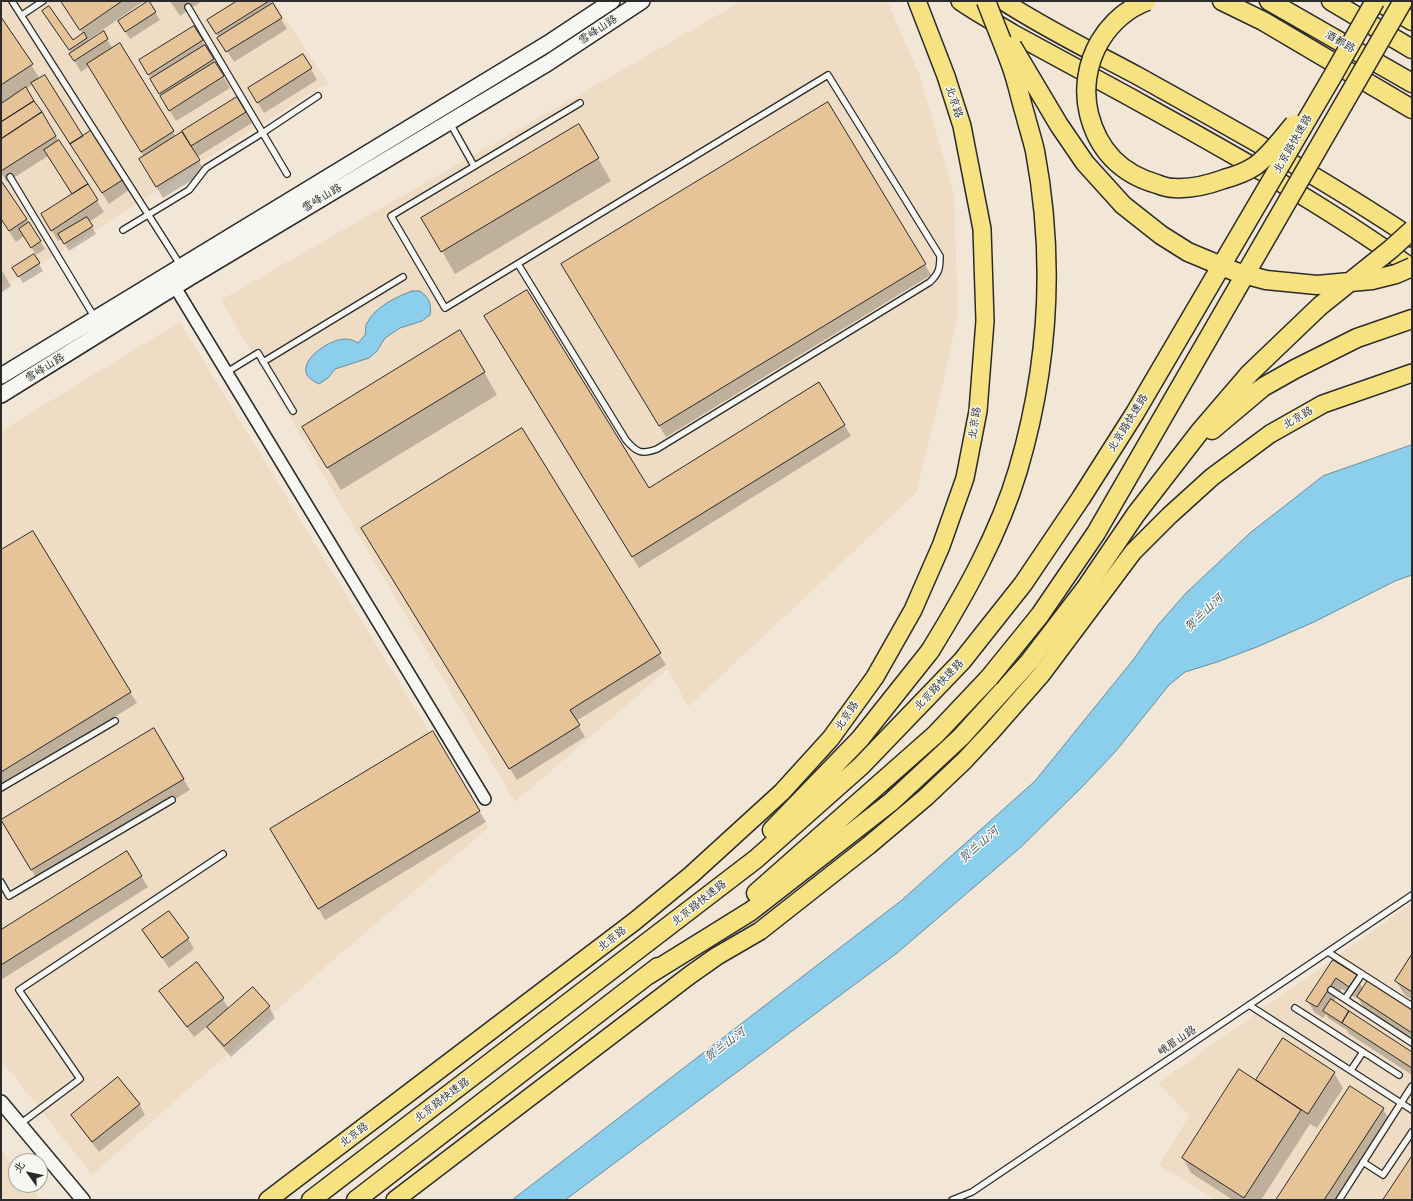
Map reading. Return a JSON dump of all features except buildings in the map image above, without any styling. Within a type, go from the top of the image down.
[{"type":"highway","points":[[986,1],[1059,125],[1085,163],[1123,205],[1161,235],[1188,252],[1236,272],[1266,280],[1317,285],[1372,280],[1396,274],[1412,267]]},
{"type":"highway","points":[[683,915],[786,816],[860,740],[930,651],[966,591],[984,556],[1006,505],[1018,471],[1033,413],[1044,346],[1047,288],[1045,226],[1035,150],[1011,66],[986,1]]},
{"type":"highway","points":[[1147,1],[1124,13],[1108,28],[1094,52],[1087,77],[1086,102],[1093,127],[1105,151],[1122,168],[1144,181],[1173,188],[1204,187],[1234,176],[1255,166],[1277,146],[1332,77]]},
{"type":"highway","points":[[1222,1],[1263,21],[1412,110]]},
{"type":"highway","name":"酒都路","points":[[1269,1],[1412,83]]},
{"type":"highway","points":[[1331,1],[1412,49]]},
{"type":"highway","points":[[356,1200],[752,896],[936,734],[989,678],[1040,615],[1096,532],[1403,1]]},
{"type":"highway","points":[[1374,3],[1412,22]]},
{"type":"highway","name":"北京路快速路","points":[[312,1200],[756,859],[861,766],[962,661],[1023,584],[1081,498],[1135,413],[1374,3]]},
{"type":"highway","points":[[648,975],[751,911],[891,802],[961,738],[1028,662],[1075,601],[1136,514],[1201,430],[1249,374],[1320,306],[1412,230]]},
{"type":"highway","points":[[1136,514],[1212,430],[1263,387],[1357,338],[1412,319]]},
{"type":"main road","name":"雪峰山路","points":[[1,395],[99,325],[547,44],[612,1]]},
{"type":"main road","name":"雪峰山路","points":[[1,376],[175,286],[185,272],[449,122],[548,63],[642,1]]},
{"type":"main road","name":"北京路","points":[[268,1200],[635,921],[691,875],[782,792],[831,738],[875,677],[913,610],[941,546],[965,478],[978,411],[986,321],[982,229],[962,126],[946,76],[917,1]]},
{"type":"main road","points":[[960,1],[974,11],[1024,40],[1222,149],[1330,212],[1412,267]]},
{"type":"main road","points":[[1003,1],[1222,123],[1373,212],[1412,238]]},
{"type":"main road","name":"北京路","points":[[395,1200],[690,975],[717,956],[760,931],[868,846],[926,797],[964,761],[1041,675],[1133,552],[1169,516],[1212,477],[1270,434],[1323,404],[1412,373]]},
{"type":"street","points":[[175,286],[485,799]]},
{"type":"street","points":[[1,1102],[83,1200]]},
{"type":"lane","points":[[12,1],[185,272]]},
{"type":"lane","points":[[22,15],[43,1]]},
{"type":"lane","points":[[188,7],[264,132],[287,174]]},
{"type":"lane","points":[[518,264],[626,440],[634,450],[648,453],[930,282],[938,274],[940,256],[828,75],[518,264],[446,308],[391,216],[580,103]]},
{"type":"lane","points":[[123,230],[189,190],[206,168],[318,96]]},
{"type":"lane","points":[[449,122],[474,166]]},
{"type":"lane","points":[[10,177],[99,325]]},
{"type":"lane","points":[[263,362],[404,277]]},
{"type":"lane","points":[[227,372],[258,354],[293,411]]},
{"type":"lane","points":[[1,788],[115,721]]},
{"type":"lane","points":[[1,882],[9,896],[172,800]]},
{"type":"lane","points":[[19,1124],[80,1079],[18,990],[223,854]]},
{"type":"lane","name":"峨眉山路","points":[[952,1200],[972,1192],[1412,895]]},
{"type":"lane","points":[[1328,952],[1412,1006]]},
{"type":"lane","points":[[1345,999],[1362,974]]},
{"type":"lane","points":[[1331,990],[1412,1043]]},
{"type":"lane","points":[[1249,1005],[1412,1110]]},
{"type":"lane","points":[[1295,1008],[1399,1075]]},
{"type":"lane","points":[[1351,1070],[1363,1052]]},
{"type":"lane","points":[[1339,1200],[1412,1086]]},
{"type":"lane","points":[[1363,1162],[1383,1175],[1412,1132]]},
{"type":"shaded area","points":[[1,1],[274,1],[328,83],[203,161],[114,219],[1,288]]},
{"type":"shaded area","points":[[742,1],[887,1],[920,76],[954,194],[958,315],[935,418],[916,493],[688,707],[668,669],[515,802],[221,300]]},
{"type":"shaded area","points":[[180,322],[488,828],[323,969],[92,1175],[1,1060],[1,431]]},
{"type":"shaded area","points":[[1412,903],[1412,1200],[1215,1200],[1159,1165],[1189,1116],[1158,1083]]},
{"type":"shaded area","points":[[1,1151],[8,1159],[8,1193],[36,1193],[42,1200],[1,1200]]},
{"type":"water","points":[[412,291],[420,291],[426,296],[431,308],[430,315],[422,321],[400,328],[385,338],[377,351],[369,358],[335,369],[328,378],[319,384],[308,376],[306,366],[309,360],[320,349],[340,339],[349,339],[358,343],[365,335],[366,324],[375,312],[399,296]]},
{"type":"water","name":"贺兰山河","points":[[1412,445],[1412,575],[1395,581],[1314,622],[1257,647],[1185,672],[1169,685],[1116,751],[1021,847],[897,953],[565,1200],[512,1200],[902,900],[1035,781],[1133,660],[1158,625],[1186,593],[1250,533],[1323,476]]}]
